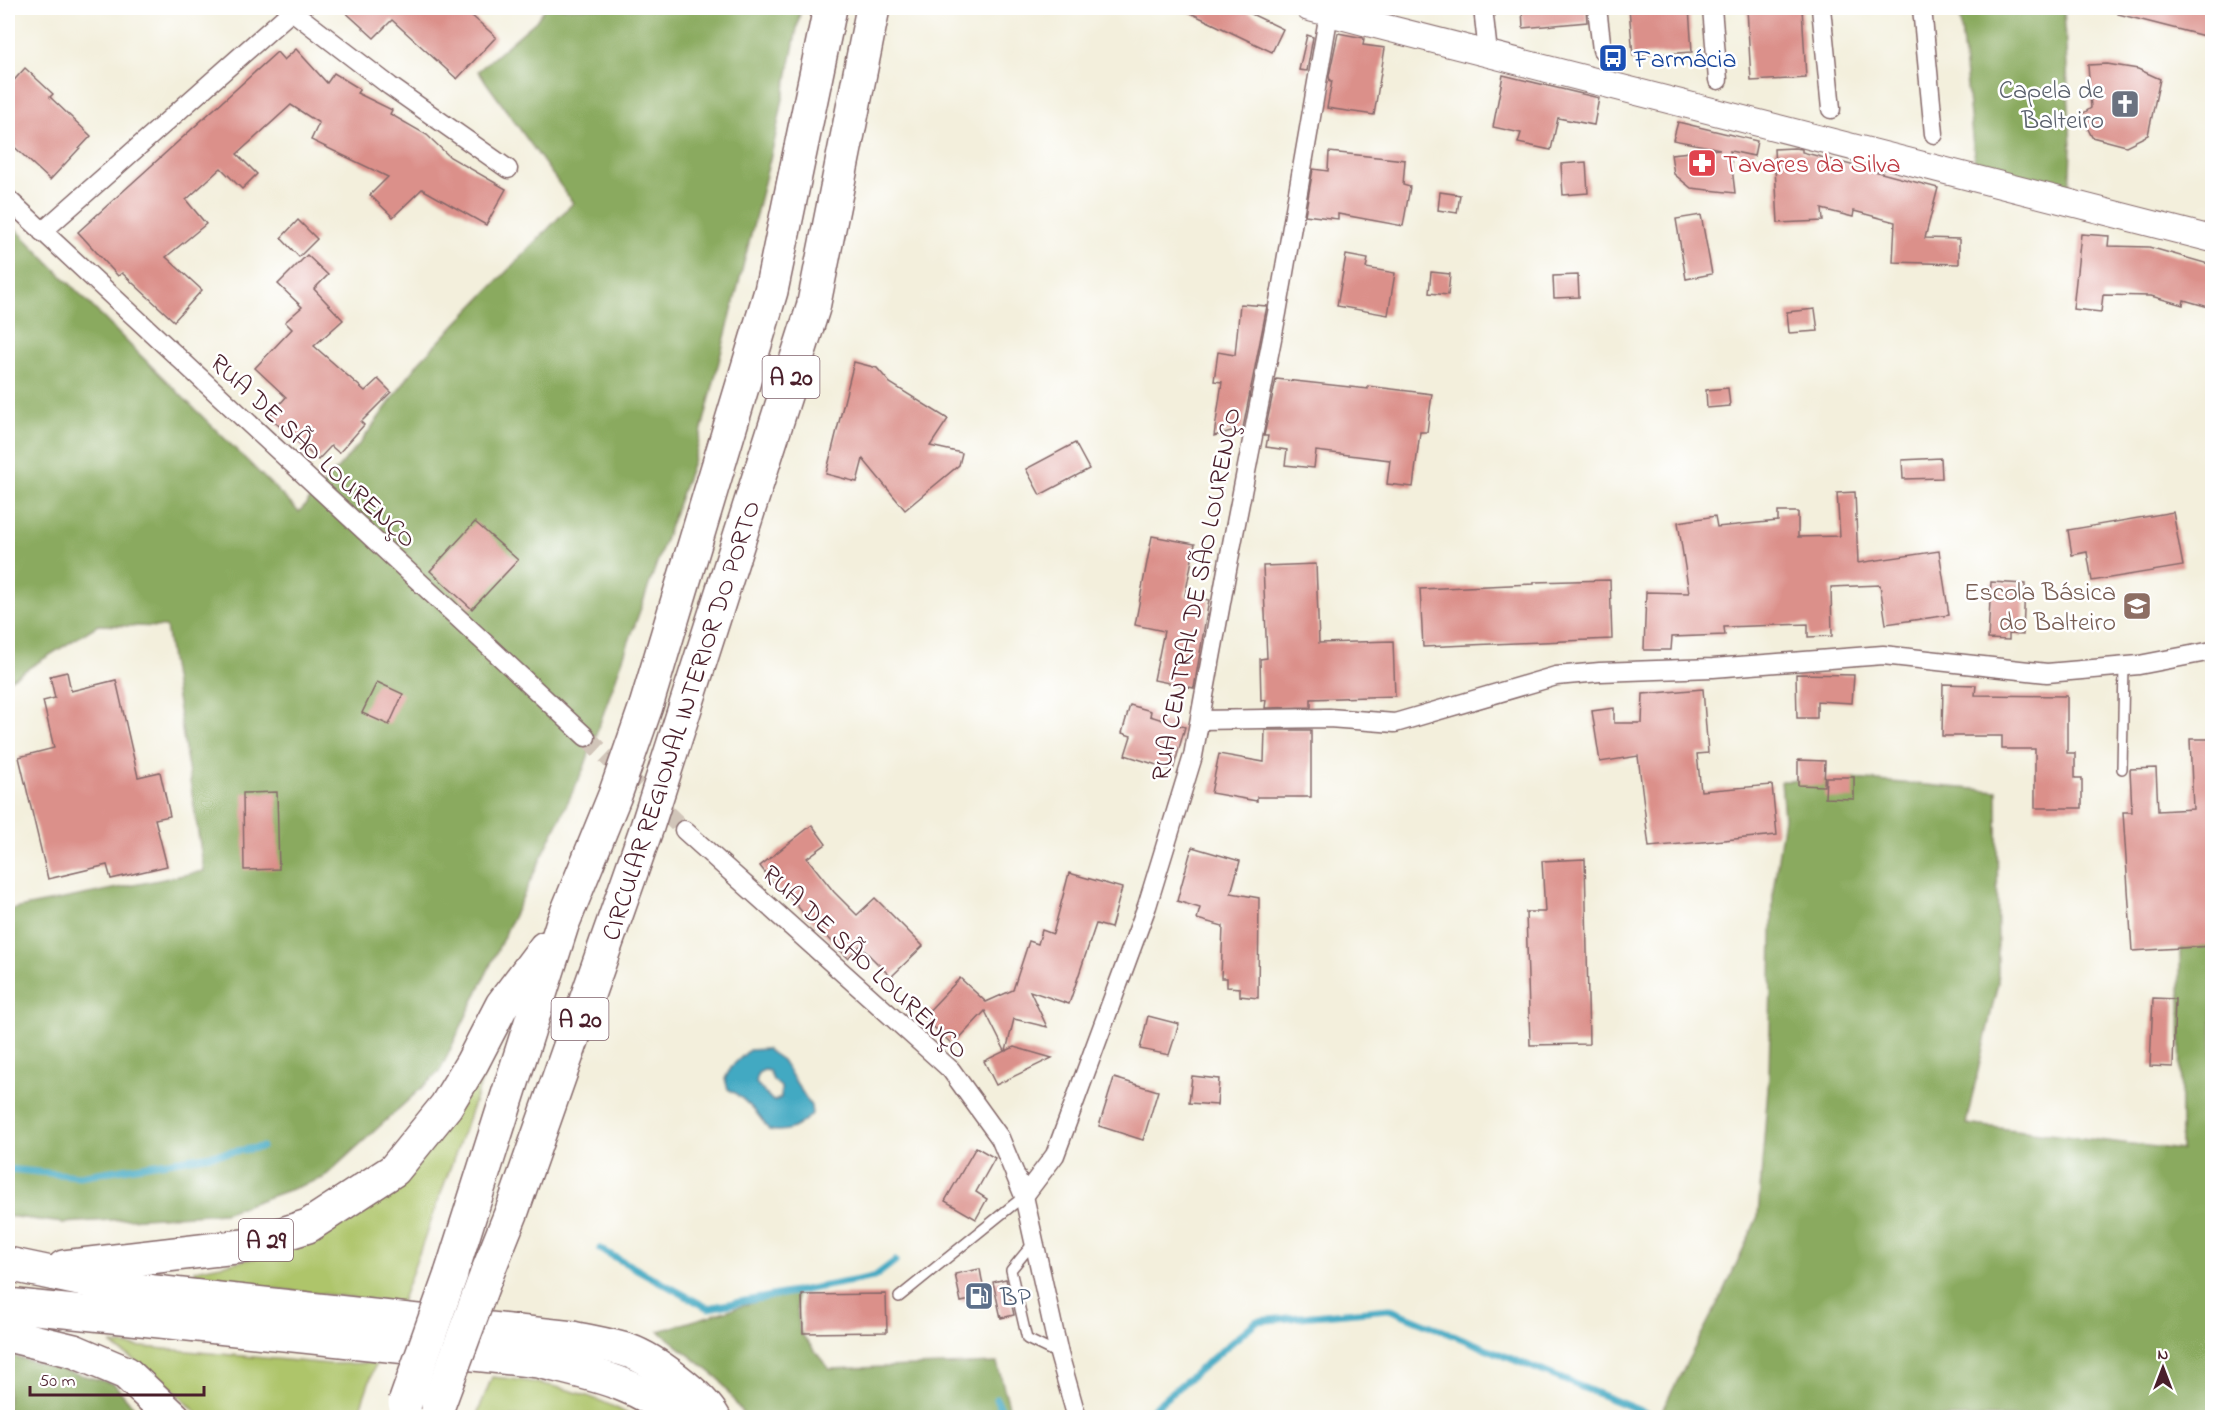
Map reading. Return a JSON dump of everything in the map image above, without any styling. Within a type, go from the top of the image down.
[{"type":"highway","name":"CIRCULAR REGIONAL INTERIOR DO PORTO","points":[[402,1410],[451,1274],[562,925],[615,795],[646,706],[771,291],[830,8]]},
{"type":"highway","name":"CIRCULAR REGIONAL INTERIOR DO PORTO","points":[[438,1414],[647,827],[813,308],[873,8]]},
{"type":"highway","name":"A 29","points":[[23,1267],[244,1246],[308,1226],[394,1170],[446,1106],[472,1063],[502,1005],[562,925]]},
{"type":"highway","name":"A 29","points":[[23,1267],[127,1289],[573,1338],[630,1352],[676,1379],[708,1408],[714,1418]]},
{"type":"highway","points":[[8,1305],[539,1361],[615,1381],[665,1407],[676,1418]]},
{"type":"highway","points":[[8,1335],[74,1351],[126,1373],[174,1418]]},
{"type":"street","points":[[1483,8],[1488,53]]},
{"type":"street","points":[[1597,8],[1602,50]]},
{"type":"street","points":[[1712,8],[1718,80]]},
{"type":"street","points":[[1821,8],[1831,109]]},
{"type":"street","points":[[1922,8],[1934,134]]},
{"type":"street","points":[[42,232],[293,9],[390,86],[508,169]]},
{"type":"street","points":[[1319,10],[2212,239]]},
{"type":"street","name":"RUA CENTRAL DE SÃO LOURENÇO","points":[[1024,1196],[1055,1155],[1147,906],[1193,756],[1228,559],[1277,314],[1319,10]]},
{"type":"street","name":"RUA DE SÃO LOURENÇO","points":[[8,199],[586,737]]},
{"type":"street","points":[[1200,720],[1329,718],[1395,723],[1556,676],[1600,672],[1713,668],[1883,655],[2047,673],[2139,665],[2212,651]]},
{"type":"street","name":"RUA DE SÃO LOURENÇO","points":[[684,830],[951,1070],[1000,1138],[1024,1196],[1059,1354],[1077,1418]]},
{"type":"lane","points":[[2122,769],[2124,666]]},
{"type":"lane","points":[[899,1297],[1024,1196]]},
{"type":"lane","points":[[1034,1242],[1011,1270],[1027,1339],[1059,1354]]},
{"type":"green space","points":[[545,8],[801,8],[775,139],[696,453],[584,768],[440,1071],[323,1178],[224,1213],[63,1223],[8,1216],[8,910],[204,871],[166,627],[98,625],[8,681],[8,221],[299,512],[361,442],[419,362],[573,203],[478,71],[536,21]]},
{"type":"green space","points":[[1959,8],[2064,8],[2071,148],[2069,196],[1975,165]]},
{"type":"green space","points":[[1854,779],[1997,791],[1998,982],[1966,1124],[2181,1150],[2180,948],[2212,945],[2212,1417],[1658,1418],[1725,1289],[1758,1216],[1769,1075],[1773,891],[1784,818],[1781,781]]},
{"type":"green space","points":[[495,1045],[401,1303],[196,1280],[195,1270],[256,1258],[328,1231]]},
{"type":"green space","points":[[795,1290],[800,1332],[829,1369],[997,1363],[1012,1417],[745,1417],[719,1379],[659,1331]]},
{"type":"green space","points":[[110,1344],[330,1364],[376,1363],[357,1417],[200,1417],[169,1386]]},
{"type":"green space","points":[[8,1355],[114,1384],[142,1417],[8,1417]]},
{"type":"green space","points":[[492,1377],[529,1381],[583,1394],[633,1417],[476,1417]]},
{"type":"water","points":[[766,1049],[782,1060],[811,1106],[812,1114],[797,1126],[782,1131],[769,1130],[751,1107],[728,1089],[725,1079],[731,1067],[749,1050]],"holes":[[[764,1070],[769,1071],[773,1080],[781,1087],[781,1098],[773,1101],[756,1083],[758,1073]]]},
{"type":"building","points":[[341,8],[463,8],[496,37],[457,79],[392,20],[374,38]]},
{"type":"building","points":[[1180,8],[1239,8],[1283,29],[1272,52]]},
{"type":"building","points":[[1522,8],[1586,8],[1587,22],[1523,28]]},
{"type":"building","points":[[1629,8],[1689,8],[1692,52],[1633,56]]},
{"type":"building","points":[[1747,8],[1802,8],[1806,78],[1751,81]]},
{"type":"building","points":[[2119,8],[2212,10],[2212,38],[2118,14]]},
{"type":"building","points":[[1338,33],[1364,38],[1363,45],[1385,48],[1374,115],[1327,108],[1332,81],[1329,76]]},
{"type":"building","points":[[1307,35],[1313,37],[1307,71],[1299,70]]},
{"type":"building","points":[[296,49],[327,83],[334,73],[360,89],[357,93],[392,110],[390,114],[427,135],[450,157],[506,189],[486,225],[422,189],[393,217],[370,195],[388,177],[311,140],[319,123],[291,105],[237,154],[257,174],[242,189],[221,168],[186,200],[206,224],[166,257],[202,290],[174,321],[122,273],[118,276],[78,232],[277,52],[284,60]]},
{"type":"building","name":"Capela de Balteiro","points":[[2107,64],[2138,69],[2160,79],[2148,135],[2126,146],[2092,137],[2081,115],[2091,108],[2088,65]]},
{"type":"building","points":[[25,68],[53,94],[50,97],[91,136],[50,180],[8,141],[8,87]]},
{"type":"building","points":[[1503,75],[1599,98],[1594,125],[1558,118],[1551,150],[1518,143],[1521,133],[1493,127]]},
{"type":"building","name":"Tavares da Silva","points":[[1678,122],[1757,141],[1754,156],[1730,151],[1735,193],[1691,188],[1674,174],[1671,154],[1720,149],[1673,140]]},
{"type":"building","points":[[1794,148],[1938,188],[1925,238],[1959,239],[1959,264],[1893,262],[1895,222],[1854,211],[1853,217],[1822,209],[1823,221],[1778,223],[1774,149]]},
{"type":"building","points":[[1329,152],[1405,160],[1403,185],[1410,187],[1403,226],[1338,214],[1338,219],[1305,215],[1313,169],[1328,171]]},
{"type":"building","points":[[1586,162],[1588,193],[1563,195],[1561,164]]},
{"type":"building","points":[[1440,192],[1460,195],[1457,213],[1438,210]]},
{"type":"building","points":[[1701,215],[1712,274],[1686,279],[1676,219]]},
{"type":"building","points":[[298,220],[317,239],[299,257],[281,238]]},
{"type":"building","points":[[2081,234],[2109,236],[2108,246],[2149,247],[2212,265],[2212,308],[2184,300],[2183,305],[2151,296],[2103,295],[2101,312],[2073,309]]},
{"type":"building","points":[[307,255],[328,275],[314,289],[343,320],[314,346],[365,391],[378,379],[391,392],[361,422],[364,425],[339,453],[331,446],[318,460],[269,417],[286,397],[255,368],[292,329],[285,322],[302,307],[278,284]]},
{"type":"building","points":[[1346,255],[1368,259],[1366,268],[1395,273],[1388,315],[1337,306]]},
{"type":"building","points":[[1431,272],[1450,274],[1448,295],[1429,293]]},
{"type":"building","points":[[1578,275],[1579,297],[1554,298],[1553,276]]},
{"type":"building","points":[[1240,304],[1267,306],[1242,433],[1231,431],[1214,436],[1222,382],[1214,381],[1218,352],[1235,355]]},
{"type":"building","points":[[1815,309],[1818,331],[1789,333],[1787,312]]},
{"type":"building","points":[[854,362],[877,368],[890,383],[948,419],[930,446],[962,453],[959,465],[905,510],[863,459],[857,482],[826,474]]},
{"type":"building","points":[[1276,379],[1368,389],[1368,386],[1432,394],[1427,432],[1420,432],[1413,487],[1387,484],[1390,460],[1316,451],[1314,468],[1285,465],[1287,450],[1266,447],[1268,436],[1264,436]]},
{"type":"building","points":[[1728,388],[1730,406],[1707,408],[1706,390]]},
{"type":"building","points":[[1075,443],[1089,469],[1040,495],[1026,469]]},
{"type":"building","points":[[1941,458],[1942,478],[1903,479],[1902,460]]},
{"type":"building","points":[[1855,492],[1858,563],[1939,551],[1949,615],[1886,624],[1880,585],[1831,587],[1832,636],[1808,637],[1808,624],[1724,627],[1725,635],[1672,637],[1671,650],[1644,650],[1646,592],[1689,593],[1678,522],[1715,516],[1717,527],[1778,521],[1778,512],[1798,512],[1798,537],[1840,536],[1837,493]]},
{"type":"building","points":[[2173,512],[2183,566],[2092,581],[2087,552],[2072,555],[2068,530]]},
{"type":"building","points":[[475,522],[518,560],[472,609],[430,571]]},
{"type":"building","points":[[1152,536],[1195,544],[1185,596],[1209,600],[1194,688],[1154,680],[1164,631],[1135,625]]},
{"type":"building","points":[[1316,564],[1319,643],[1393,641],[1395,696],[1311,699],[1311,707],[1265,708],[1266,700],[1261,701],[1260,659],[1267,658],[1263,566]]},
{"type":"building","points":[[1610,580],[1612,639],[1423,647],[1420,589]]},
{"type":"building","points":[[1991,582],[2025,584],[2023,635],[2009,634],[2009,640],[1988,639]]},
{"type":"building","points":[[67,672],[71,691],[116,680],[138,777],[160,772],[170,816],[155,819],[167,866],[111,879],[107,865],[48,879],[19,757],[54,748],[43,701],[55,698],[50,676]]},
{"type":"building","points":[[1796,674],[1854,675],[1852,703],[1817,701],[1817,718],[1797,718]]},
{"type":"building","points":[[377,682],[403,694],[389,725],[362,713]]},
{"type":"building","points":[[1943,684],[1976,685],[1975,695],[2067,696],[2067,753],[2075,753],[2075,778],[2082,778],[2082,808],[2035,808],[2035,749],[2002,749],[2002,736],[1942,736]]},
{"type":"building","points":[[1703,689],[1708,753],[1697,754],[1701,791],[1772,785],[1777,835],[1649,847],[1638,756],[1600,762],[1592,711],[1614,708],[1614,723],[1642,723],[1643,694]]},
{"type":"building","points":[[1130,705],[1151,711],[1150,716],[1185,727],[1173,770],[1125,755],[1131,736],[1122,733]]},
{"type":"building","points":[[1265,730],[1311,730],[1311,797],[1257,797],[1257,801],[1211,793],[1219,754],[1264,762]]},
{"type":"building","points":[[2190,739],[2212,739],[2212,946],[2132,951],[2123,812],[2132,812],[2130,769],[2156,768],[2158,811],[2193,809]]},
{"type":"building","points":[[1798,760],[1825,761],[1824,786],[1798,785]]},
{"type":"building","points":[[1826,777],[1854,777],[1854,799],[1825,798]]},
{"type":"building","points":[[277,792],[279,869],[244,870],[243,793]]},
{"type":"building","points":[[812,825],[826,844],[807,858],[834,892],[857,915],[875,898],[923,946],[891,977],[860,946],[848,958],[807,918],[786,892],[782,895],[760,866]]},
{"type":"building","points":[[1192,847],[1240,861],[1231,893],[1259,898],[1258,998],[1240,996],[1240,988],[1227,987],[1227,978],[1221,978],[1223,926],[1197,919],[1200,908],[1177,901]]},
{"type":"building","points":[[1585,859],[1589,1044],[1530,1045],[1526,912],[1545,912],[1542,861]]},
{"type":"building","points":[[1069,873],[1122,888],[1111,928],[1096,924],[1069,1004],[1030,991],[1047,1027],[1014,1019],[1006,1051],[1014,1047],[1052,1058],[996,1085],[984,1061],[1005,1051],[985,1011],[953,1045],[923,1017],[960,978],[986,1002],[1013,990],[1029,941],[1038,944],[1042,930],[1053,934]]},
{"type":"building","points":[[2153,998],[2175,999],[2173,1067],[2150,1066]]},
{"type":"building","points":[[1148,1016],[1179,1024],[1169,1055],[1140,1049]]},
{"type":"building","points":[[1192,1076],[1219,1079],[1217,1105],[1189,1103]]},
{"type":"building","points":[[1114,1078],[1158,1091],[1143,1140],[1099,1126]]},
{"type":"building","points":[[976,1147],[995,1158],[976,1192],[987,1199],[976,1219],[945,1201]]},
{"type":"building","points":[[980,1269],[985,1297],[961,1302],[955,1274]]},
{"type":"building","points":[[1006,1279],[1014,1315],[1001,1318],[993,1282]]},
{"type":"building","points":[[886,1294],[887,1332],[803,1333],[802,1295]]},
{"type":"waterway","points":[[8,1169],[79,1176],[262,1147]]},
{"type":"waterway","points":[[600,1249],[708,1308],[874,1277],[895,1261]]},
{"type":"waterway","points":[[1142,1418],[1257,1321],[1389,1309],[1658,1418]]},
{"type":"waterway","points":[[996,1399],[1007,1418]]},
{"type":"tunnel","points":[[586,737],[684,830]]},
{"type":"place","name":"Farmácia","points":[[1613,58]]},
{"type":"place","name":"Capela de Balteiro","points":[[2125,104]]},
{"type":"place","name":"Tavares da Silva","points":[[1702,163]]},
{"type":"place","name":"Escola Básica do Balteiro","points":[[2137,606]]},
{"type":"place","name":"BP","points":[[979,1296]]}]
